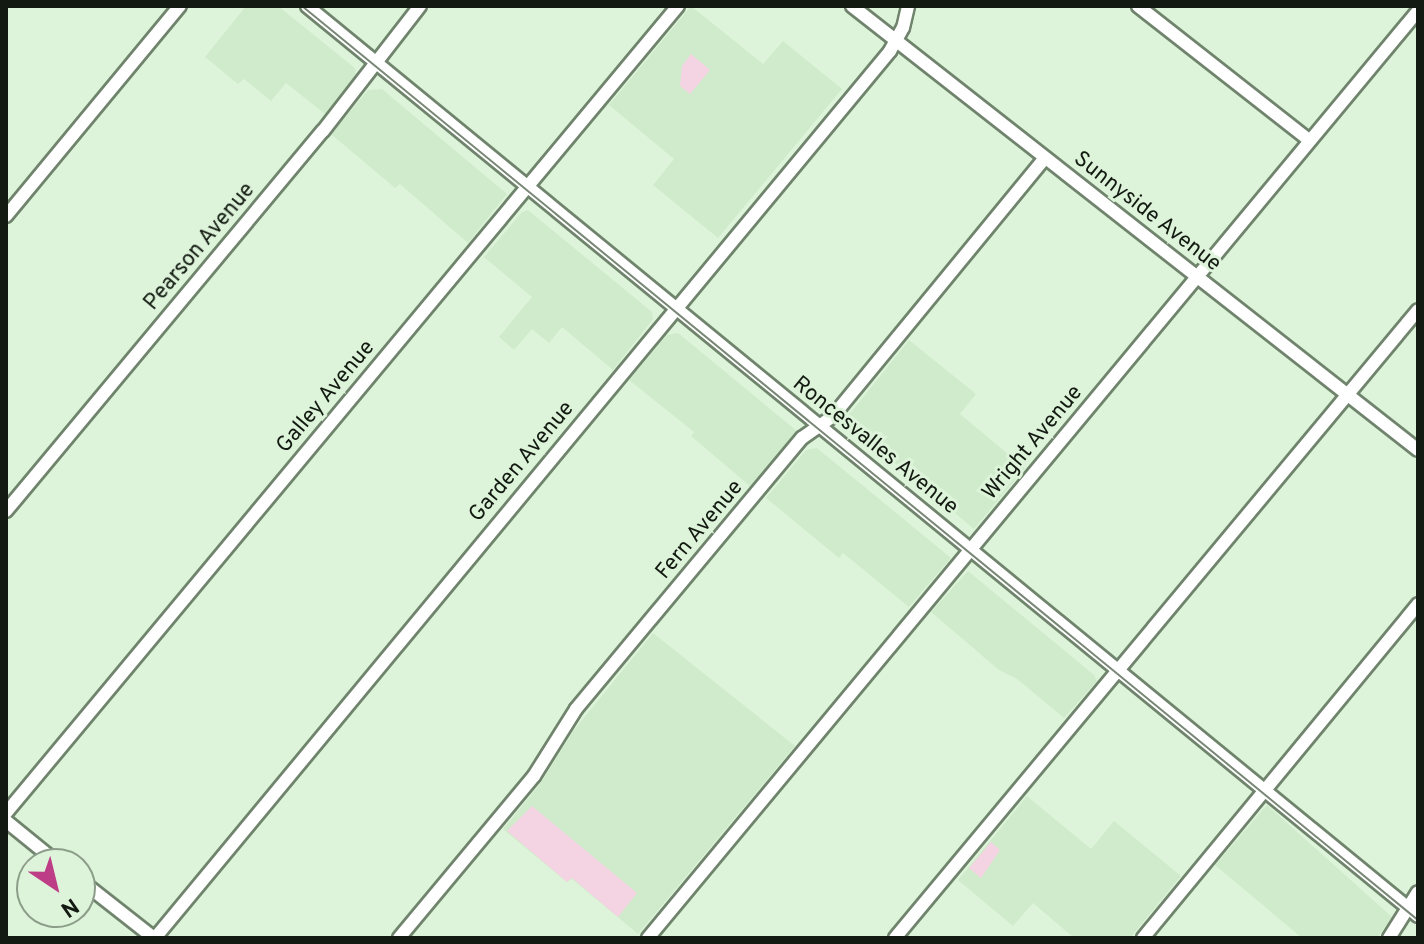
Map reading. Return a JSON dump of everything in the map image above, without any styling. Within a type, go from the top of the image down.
[{"type":"street","points":[[6,216],[180,6]]},
{"type":"street","name":"Roncesvalles Avenue","points":[[307,6],[1418,916]]},
{"type":"street","name":"Pearson Avenue","points":[[6,511],[323,131],[367,77],[374,61],[420,6]]},
{"type":"street","name":"Galley Avenue","points":[[6,813],[678,6]]},
{"type":"street","name":"Sunnyside Avenue","points":[[852,6],[1418,450]]},
{"type":"street","name":"Garden Avenue","points":[[154,938],[896,41],[905,23],[908,6]]},
{"type":"street","points":[[1138,6],[1309,140]]},
{"type":"street","name":"Wright Avenue","points":[[648,938],[1418,11]]},
{"type":"street","name":"Fern Avenue","points":[[399,938],[534,776],[576,709],[802,438],[833,416],[1045,158]]},
{"type":"street","points":[[895,938],[1418,310]]},
{"type":"street","points":[[1143,938],[1418,604]]},
{"type":"street","points":[[6,821],[39,848]]},
{"type":"street","points":[[1389,938],[1418,892]]},
{"type":"street","points":[[96,893],[154,938]]},
{"type":"shaded area","points":[[246,6],[278,6],[355,68],[356,76],[325,114],[286,83],[271,101],[244,79],[238,84],[205,57]]},
{"type":"shaded area","points":[[691,6],[763,64],[783,41],[842,89],[718,238],[653,185],[674,159],[609,105]]},
{"type":"shaded area","points":[[691,54],[710,70],[690,94],[680,86],[682,66]]},
{"type":"shaded area","points":[[382,89],[507,194],[468,243],[400,184],[395,188],[331,134],[368,90]]},
{"type":"shaded area","points":[[528,210],[652,312],[653,319],[613,370],[562,327],[549,343],[532,329],[514,350],[499,337],[532,297],[484,257],[522,212]]},
{"type":"shaded area","points":[[678,333],[797,431],[751,487],[691,436],[694,432],[629,380],[667,335]]},
{"type":"shaded area","points":[[909,340],[976,394],[960,414],[1025,468],[974,529],[844,421]]},
{"type":"shaded area","points":[[817,448],[951,558],[909,607],[843,553],[839,558],[766,498],[806,450]]},
{"type":"shaded area","points":[[968,571],[1094,675],[1097,681],[1064,718],[1017,679],[999,670],[931,612]]},
{"type":"shaded area","points":[[653,633],[795,746],[638,934],[572,879],[567,882],[503,829],[540,784],[574,730]]},
{"type":"shaded area","points":[[1027,796],[1091,849],[1114,821],[1181,876],[1130,938],[1074,938],[1033,903],[1013,926],[958,880]]},
{"type":"shaded area","points":[[1267,805],[1392,917],[1377,938],[1302,938],[1215,865]]},
{"type":"shaded area","points":[[532,806],[637,893],[618,917],[572,878],[567,882],[507,831]]},
{"type":"shaded area","points":[[991,842],[1000,850],[981,878],[969,868]]},
{"type":"tram line","points":[[302,6],[1418,920]]}]
